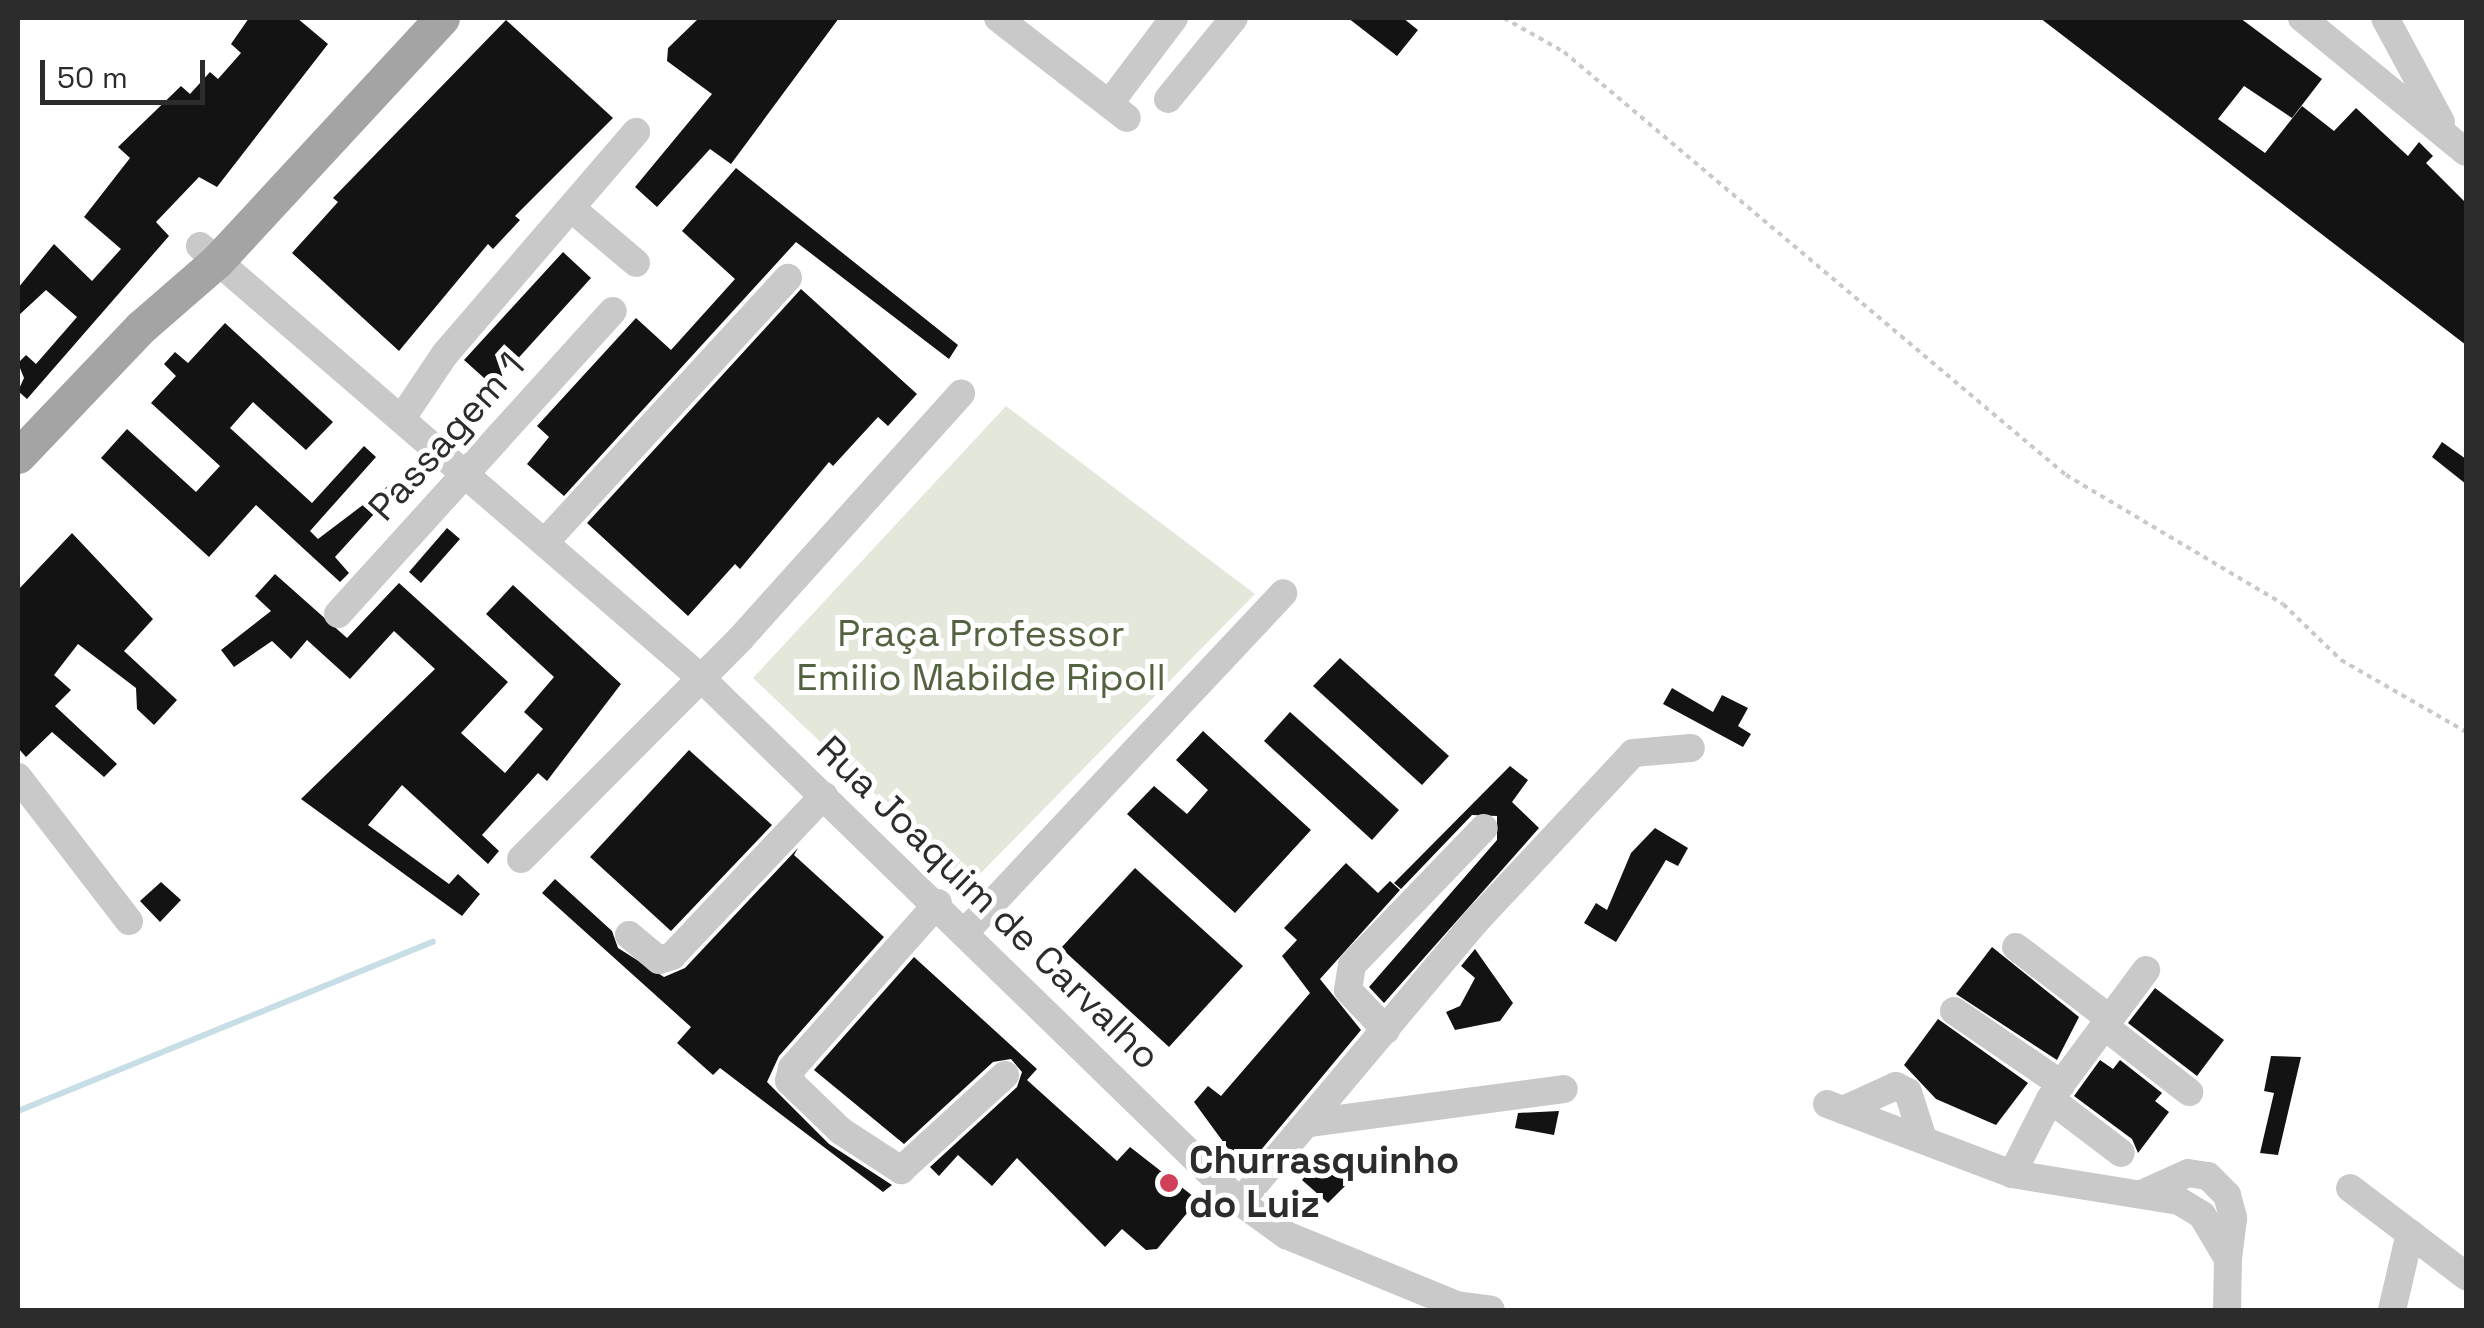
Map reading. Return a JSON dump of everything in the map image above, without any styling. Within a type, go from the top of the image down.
[{"type":"main road","points":[[18,456],[208,254],[412,18]]},
{"type":"main road","points":[[208,254],[442,18]]},
{"type":"street","points":[[998,18],[1118,111],[1174,18]]},
{"type":"street","points":[[1168,99],[1234,18]]},
{"type":"street","points":[[2385,18],[2456,142]]},
{"type":"street","points":[[2317,22],[2456,142]]},
{"type":"street","points":[[404,416],[445,354],[636,132]]},
{"type":"street","points":[[571,208],[636,263]]},
{"type":"street","name":"Rua Joaquim de Carvalho","points":[[208,254],[404,416],[700,678],[966,930],[1240,1202],[1286,1235],[1457,1306],[1491,1310]]},
{"type":"street","points":[[545,542],[788,278]]},
{"type":"street","name":"Passagem 1","points":[[338,614],[614,311]]},
{"type":"street","points":[[521,859],[700,678],[962,394]]},
{"type":"street","points":[[966,930],[1283,594]]},
{"type":"street","points":[[1240,1202],[1386,1030],[1633,753],[1691,748]]},
{"type":"street","points":[[18,776],[129,921]]},
{"type":"street","points":[[630,935],[659,960],[672,956],[824,795]]},
{"type":"street","points":[[1386,1030],[1348,990],[1352,965],[1484,828]]},
{"type":"street","points":[[938,903],[792,1068],[789,1081],[841,1130],[900,1170],[1005,1075]]},
{"type":"street","points":[[2016,947],[2189,1092]]},
{"type":"street","points":[[2012,1174],[2055,1092],[2146,970]]},
{"type":"street","points":[[1954,1011],[2055,1092],[2121,1153]]},
{"type":"street","points":[[1924,1140],[1908,1092],[1896,1086],[1835,1107],[2012,1174],[2144,1193],[2202,1215],[2228,1259],[2227,1310]]},
{"type":"street","points":[[1308,1123],[1564,1089]]},
{"type":"street","points":[[2350,1188],[2466,1276]]},
{"type":"street","points":[[2392,1310],[2410,1234]]},
{"type":"path","points":[[1504,18],[1564,52],[2066,475],[2282,604],[2341,660],[2466,732]]},
{"type":"green space","name":"Praça Professor Emilio Mabilde Ripoll","points":[[1006,406],[1255,594],[970,884],[753,678]]},
{"type":"building","points":[[249,18],[297,18],[328,44],[217,187],[199,177],[156,222],[169,236],[27,399],[18,391],[24,378],[18,363],[26,355],[36,364],[77,317],[46,290],[18,316],[18,288],[54,244],[92,281],[121,249],[84,217],[130,158],[118,147],[181,86],[190,94],[210,72],[218,79],[241,53],[231,44]]},
{"type":"building","points":[[699,18],[839,18],[731,164],[710,149],[657,207],[635,187],[712,94],[667,61],[668,48]]},
{"type":"building","points":[[1348,18],[1403,18],[1418,30],[1397,56]]},
{"type":"building","points":[[2040,18],[2240,18],[2322,79],[2292,118],[2244,86],[2218,119],[2265,153],[2302,106],[2334,131],[2356,108],[2408,156],[2419,142],[2433,156],[2426,163],[2466,203],[2466,345]]},
{"type":"building","points":[[506,20],[613,118],[515,216],[520,220],[493,249],[488,244],[399,351],[292,253],[338,202],[333,198]]},
{"type":"building","points":[[736,168],[958,345],[949,359],[796,242],[564,496],[527,464],[549,437],[537,426],[636,318],[671,350],[735,279],[682,231]]},
{"type":"building","points":[[563,252],[591,278],[493,386],[464,360]]},
{"type":"building","points":[[801,289],[917,394],[888,426],[878,417],[833,466],[829,462],[740,569],[735,564],[688,616],[587,523]]},
{"type":"building","points":[[225,323],[333,422],[306,450],[253,402],[230,428],[312,503],[364,446],[376,457],[310,531],[318,539],[388,486],[394,492],[335,557],[349,573],[340,582],[256,505],[209,557],[101,458],[127,429],[196,492],[220,466],[151,403],[176,376],[164,364],[175,352],[188,363]]},
{"type":"building","points":[[2442,442],[2466,459],[2466,484],[2432,457]]},
{"type":"building","points":[[447,528],[460,539],[421,583],[409,572]]},
{"type":"building","points":[[72,533],[153,619],[124,651],[177,700],[154,725],[137,709],[136,688],[78,644],[54,675],[71,690],[55,706],[117,764],[104,777],[52,732],[26,757],[18,748],[18,590]]},
{"type":"building","points":[[275,574],[347,638],[399,583],[508,682],[461,733],[505,773],[543,729],[524,712],[554,677],[486,614],[513,585],[621,684],[547,781],[538,773],[482,835],[499,851],[488,864],[402,785],[368,825],[449,884],[458,874],[480,894],[462,916],[301,799],[435,669],[394,631],[350,679],[307,640],[291,659],[272,641],[234,667],[221,650],[271,611],[255,596]]},
{"type":"building","points":[[1340,658],[1449,756],[1422,785],[1313,686]]},
{"type":"building","points":[[1672,688],[1713,712],[1722,695],[1748,708],[1738,726],[1751,734],[1743,747],[1663,704]]},
{"type":"building","points":[[1290,712],[1399,810],[1372,840],[1264,741]]},
{"type":"building","points":[[1203,731],[1311,830],[1235,913],[1127,814],[1154,786],[1187,814],[1208,790],[1176,760]]},
{"type":"building","points":[[689,750],[772,825],[671,931],[590,857]]},
{"type":"building","points":[[1510,766],[1528,780],[1512,802],[1539,828],[1384,1003],[1369,987],[1497,840],[1497,816],[1472,815],[1401,889],[1394,883]]},
{"type":"building","points":[[1655,828],[1688,848],[1678,866],[1666,860],[1616,942],[1584,923],[1596,903],[1607,910],[1631,853]]},
{"type":"building","points":[[798,848],[794,855],[884,937],[779,1056],[767,1082],[829,1144],[892,1185],[883,1192],[720,1068],[713,1075],[677,1043],[691,1027],[542,893],[555,879],[612,931],[618,948],[664,977],[685,968]]},
{"type":"building","points":[[1346,863],[1378,893],[1390,881],[1400,890],[1320,979],[1361,1030],[1251,1162],[1242,1152],[1235,1158],[1194,1102],[1208,1086],[1221,1096],[1310,993],[1282,956],[1297,940],[1284,928]]},
{"type":"building","points":[[1135,868],[1243,966],[1169,1047],[1061,948]]},
{"type":"building","points":[[161,882],[181,900],[160,922],[140,901]]},
{"type":"building","points":[[1992,947],[2079,1017],[2057,1060],[1956,994]]},
{"type":"building","points":[[1475,949],[1513,1003],[1500,1021],[1455,1030],[1446,1012],[1460,1006],[1475,978],[1461,966]]},
{"type":"building","points":[[914,957],[1037,1069],[1027,1080],[1117,1161],[1130,1147],[1198,1200],[1157,1249],[1146,1250],[1122,1229],[1105,1247],[1017,1158],[992,1186],[958,1155],[939,1176],[930,1167],[1017,1087],[1022,1072],[1011,1059],[993,1062],[904,1144],[814,1070]]},
{"type":"building","points":[[2155,988],[2224,1040],[2197,1076],[2128,1023]]},
{"type":"building","points":[[1938,1019],[2028,1083],[1996,1125],[1936,1099],[1904,1065]]},
{"type":"building","points":[[2271,1056],[2301,1057],[2278,1155],[2260,1153],[2274,1093],[2264,1091]]},
{"type":"building","points":[[2100,1060],[2113,1069],[2120,1060],[2162,1093],[2155,1101],[2169,1112],[2138,1153],[2132,1139],[2074,1096]]},
{"type":"building","points":[[1559,1111],[1554,1135],[1515,1128],[1518,1113]]},
{"type":"building","points":[[1325,1154],[1352,1179],[1328,1203],[1302,1180]]},
{"type":"waterway","points":[[18,1111],[433,942]]},
{"type":"place","name":"Churrasquinho do Luiz","points":[[1169,1183]]}]
